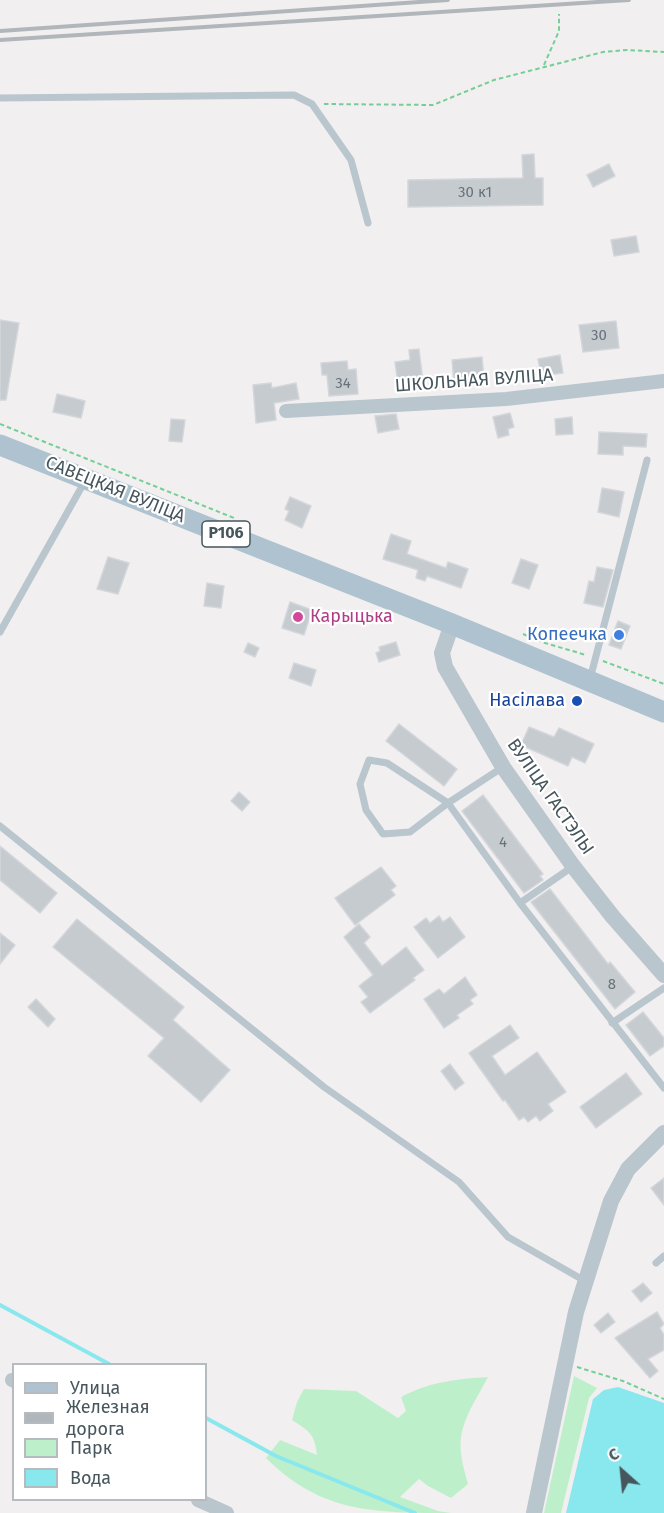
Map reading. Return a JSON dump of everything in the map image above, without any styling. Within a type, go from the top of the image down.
[{"type":"main road","name":"САВЕЦКАЯ ВУЛІЦА","points":[[0,445],[453,624],[664,712]]},
{"type":"street","name":"ШКОЛЬНАЯ ВУЛІЦА","points":[[286,411],[506,399],[664,381]]},
{"type":"street","name":"ВУЛІЦА ГАСТЭЛЫ","points":[[453,624],[442,653],[445,667],[503,767],[573,866],[613,917],[664,975]]},
{"type":"street","points":[[534,1513],[585,1281],[611,1201],[628,1169],[664,1133]]},
{"type":"street","points":[[200,1501],[227,1513]]},
{"type":"lane","points":[[0,98],[294,95],[312,104],[351,160],[368,223]]},
{"type":"lane","points":[[589,681],[646,460]]},
{"type":"lane","points":[[0,632],[86,478]]},
{"type":"lane","points":[[503,767],[448,803],[410,832],[383,834],[366,810],[360,784],[369,760],[387,763],[448,803],[520,903],[664,1088]]},
{"type":"lane","points":[[0,826],[324,1087],[459,1182],[508,1237],[585,1281]]},
{"type":"lane","points":[[520,903],[573,866]]},
{"type":"lane","points":[[612,1023],[664,988]]},
{"type":"lane","points":[[656,1263],[664,1256]]},
{"type":"path","points":[[543,66],[559,31],[558,14]]},
{"type":"path","points":[[312,104],[433,105],[494,80],[603,52],[627,50],[664,52]]},
{"type":"path","points":[[0,424],[237,520]]},
{"type":"path","points":[[515,631],[664,684]]},
{"type":"path","points":[[566,1363],[623,1381],[664,1399]]},
{"type":"green space","points":[[574,1376],[597,1388],[589,1398],[561,1513],[544,1513]]},
{"type":"green space","points":[[488,1377],[465,1421],[461,1435],[461,1456],[468,1484],[451,1498],[419,1479],[400,1497],[438,1511],[451,1513],[373,1510],[328,1500],[307,1490],[266,1458],[280,1440],[317,1455],[313,1438],[303,1427],[292,1420],[297,1402],[304,1389],[356,1391],[398,1418],[406,1411],[401,1397],[443,1382]]},
{"type":"water","points":[[618,1387],[664,1403],[664,1513],[566,1513],[593,1399],[604,1390]]},
{"type":"building","points":[[534,154],[535,178],[543,178],[543,205],[408,207],[408,180],[523,178],[522,155]]},
{"type":"building","points":[[609,164],[615,176],[593,187],[587,175]]},
{"type":"building","points":[[636,236],[639,252],[614,256],[611,240]]},
{"type":"building","points":[[0,320],[19,323],[6,400],[0,400]]},
{"type":"building","points":[[616,321],[619,348],[583,352],[579,325]]},
{"type":"building","points":[[419,349],[423,382],[398,385],[395,362],[410,360],[409,350]]},
{"type":"building","points":[[560,355],[563,373],[541,376],[538,359]]},
{"type":"building","points":[[482,357],[484,379],[454,382],[452,360]]},
{"type":"building","points":[[347,361],[348,370],[356,369],[358,394],[329,396],[327,375],[322,375],[321,363]]},
{"type":"building","points":[[271,383],[272,388],[296,383],[299,399],[274,403],[276,420],[256,423],[253,385]]},
{"type":"building","points":[[57,394],[85,401],[81,418],[53,412]]},
{"type":"building","points":[[510,413],[514,427],[508,429],[509,435],[498,438],[493,417]]},
{"type":"building","points":[[396,414],[399,429],[378,433],[375,416]]},
{"type":"building","points":[[572,417],[573,434],[556,435],[555,419]]},
{"type":"building","points":[[171,419],[185,420],[182,442],[169,441]]},
{"type":"building","points":[[599,432],[647,434],[646,447],[623,446],[623,455],[598,454]]},
{"type":"building","points":[[602,488],[624,492],[619,517],[598,512]]},
{"type":"building","points":[[290,497],[311,506],[302,528],[285,520],[289,511],[285,509]]},
{"type":"building","points":[[391,534],[411,541],[407,554],[446,568],[448,562],[468,569],[461,588],[427,576],[425,581],[416,578],[418,570],[383,559]]},
{"type":"building","points":[[108,557],[129,563],[118,594],[97,589]]},
{"type":"building","points":[[521,559],[538,565],[529,589],[512,583]]},
{"type":"building","points":[[597,567],[613,570],[603,607],[584,603],[589,581],[594,582]]},
{"type":"building","points":[[207,583],[224,586],[221,608],[204,606]]},
{"type":"building","name":"Карыцька","points":[[290,602],[312,610],[304,635],[282,628]]},
{"type":"building","name":"Копеечка","points":[[618,621],[630,626],[621,649],[609,645]]},
{"type":"building","points":[[396,642],[400,655],[379,662],[376,653],[380,651],[379,647]]},
{"type":"building","points":[[248,643],[259,648],[255,657],[244,652]]},
{"type":"building","points":[[294,663],[316,670],[311,686],[289,678]]},
{"type":"building","points":[[399,724],[457,769],[444,786],[386,741]]},
{"type":"building","points":[[529,727],[554,737],[559,728],[594,744],[585,763],[572,757],[568,766],[521,745]]},
{"type":"building","points":[[239,792],[250,802],[242,811],[231,801]]},
{"type":"building","points":[[483,795],[543,874],[540,876],[543,880],[524,893],[462,811]]},
{"type":"building","points":[[0,846],[57,893],[40,913],[0,880]]},
{"type":"building","points":[[381,867],[396,886],[391,890],[395,895],[355,925],[335,898]]},
{"type":"building","points":[[550,889],[608,964],[610,962],[635,992],[615,1009],[531,902]]},
{"type":"building","points":[[439,916],[443,922],[450,917],[465,937],[438,958],[414,927],[426,918],[430,923]]},
{"type":"building","points":[[77,919],[184,1007],[173,1020],[230,1070],[201,1102],[148,1056],[164,1038],[53,947]]},
{"type":"building","points":[[359,924],[370,937],[364,943],[382,966],[406,947],[424,970],[413,978],[415,980],[370,1013],[361,1002],[368,997],[359,986],[373,975],[344,937]]},
{"type":"building","points":[[0,933],[15,945],[0,964]]},
{"type":"building","points":[[465,977],[477,995],[470,1000],[473,1004],[457,1015],[459,1018],[444,1028],[424,999],[439,989],[444,994]]},
{"type":"building","points":[[36,999],[55,1019],[48,1027],[28,1007]]},
{"type":"building","points":[[643,1012],[664,1038],[664,1046],[650,1056],[626,1025]]},
{"type":"building","points":[[510,1025],[519,1038],[492,1056],[505,1075],[537,1052],[566,1092],[548,1104],[553,1111],[540,1121],[536,1116],[528,1122],[524,1117],[519,1120],[469,1053]]},
{"type":"building","points":[[450,1064],[464,1083],[455,1090],[441,1071]]},
{"type":"building","points":[[626,1073],[642,1094],[596,1128],[580,1107]]},
{"type":"building","points":[[664,1178],[664,1205],[651,1188]]},
{"type":"building","points":[[643,1283],[652,1293],[641,1302],[632,1291]]},
{"type":"building","points":[[657,1312],[664,1324],[660,1328],[664,1335],[664,1350],[648,1359],[658,1371],[650,1378],[615,1338]]},
{"type":"building","points":[[608,1313],[615,1322],[601,1333],[594,1325]]},
{"type":"waterway","points":[[0,1305],[107,1363]]},
{"type":"waterway","points":[[207,1419],[276,1456],[415,1513]]},
{"type":"railway","points":[[0,31],[448,0]]},
{"type":"railway","points":[[0,40],[629,0]]},
{"type":"place","name":"Карыцька","points":[[298,617]]},
{"type":"place","name":"Копеечка","points":[[619,635]]},
{"type":"place","name":"Насілава","points":[[577,701]]}]
